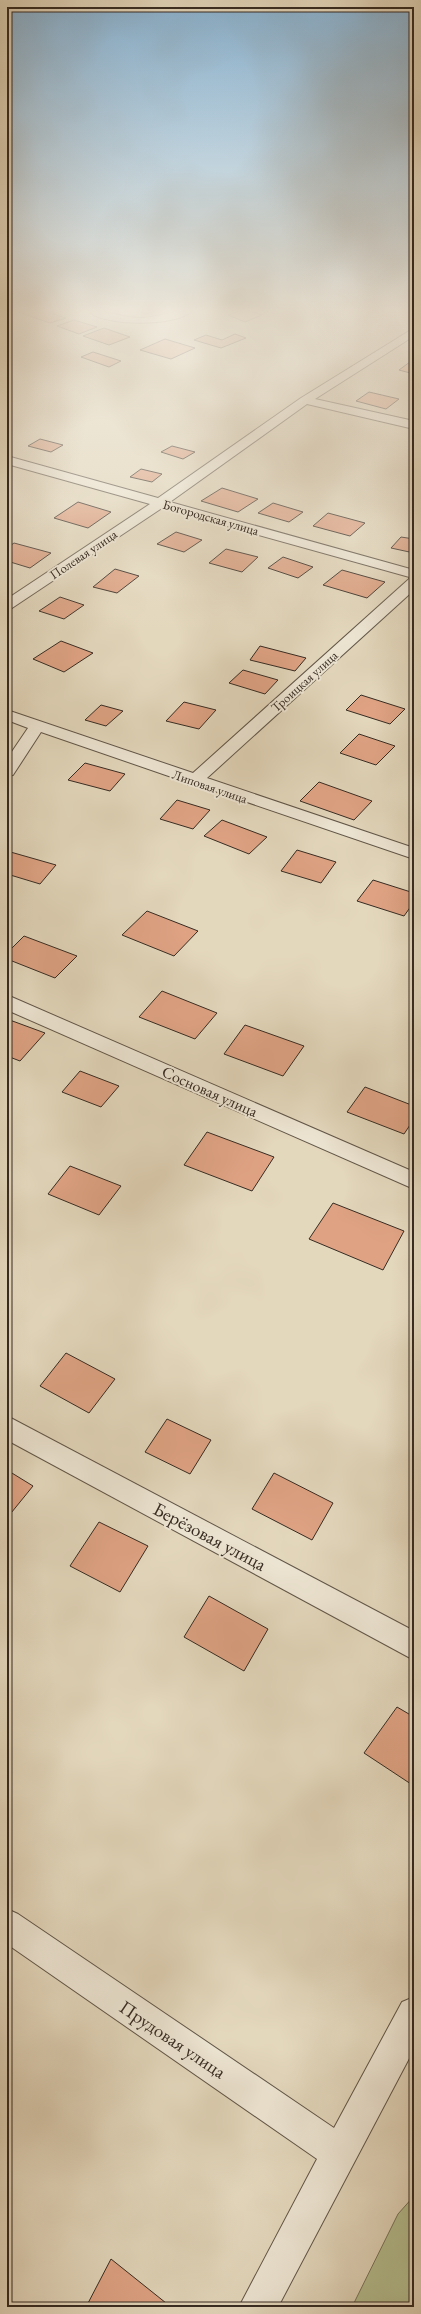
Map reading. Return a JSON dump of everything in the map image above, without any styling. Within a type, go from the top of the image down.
[{"type":"street","points":[[160,502],[279,418]]},
{"type":"street","points":[[383,418],[414,425]]},
{"type":"street","name":"Богородская улица","points":[[7,460],[414,574]]},
{"type":"street","name":"Полевая улица","points":[[7,605],[160,502]]},
{"type":"street","name":"Троицкая улица","points":[[194,781],[414,582]]},
{"type":"street","name":"Липовая улица","points":[[7,715],[194,781],[414,854]]},
{"type":"street","points":[[7,771],[38,726]]},
{"type":"street","name":"Сосновая улица","points":[[7,1002],[414,1181]]},
{"type":"street","name":"Берёзовая улица","points":[[7,1427],[414,1646]]},
{"type":"street","name":"Прудовая улица","points":[[7,1925],[339,2153]]},
{"type":"street","points":[[258,2307],[414,2014]]},
{"type":"green space","points":[[414,2196],[414,2307],[352,2307],[398,2214]]},
{"type":"building","points":[[40,439],[63,445],[51,452],[28,446]]},
{"type":"building","points":[[172,446],[195,452],[183,459],[161,452]]},
{"type":"building","points":[[141,469],[162,474],[152,482],[130,477]]},
{"type":"building","points":[[222,488],[258,499],[238,512],[201,501]]},
{"type":"building","points":[[78,502],[111,512],[88,528],[54,518]]},
{"type":"building","points":[[273,503],[303,512],[289,522],[258,513]]},
{"type":"building","points":[[328,513],[365,523],[350,536],[313,526]]},
{"type":"building","points":[[176,532],[202,540],[184,552],[157,544]]},
{"type":"building","points":[[401,537],[414,539],[414,553],[391,548]]},
{"type":"building","points":[[14,543],[51,553],[30,568],[7,561],[7,548]]},
{"type":"building","points":[[226,549],[258,557],[242,572],[209,563]]},
{"type":"building","points":[[283,557],[313,567],[298,578],[268,568]]},
{"type":"building","points":[[115,569],[139,576],[117,593],[93,587]]},
{"type":"building","points":[[342,570],[385,582],[367,598],[323,585]]},
{"type":"building","points":[[60,597],[84,605],[64,619],[39,611]]},
{"type":"building","points":[[61,641],[93,653],[64,672],[33,659]]},
{"type":"building","points":[[260,646],[306,658],[295,671],[250,660]]},
{"type":"building","points":[[243,670],[278,680],[265,694],[229,683]]},
{"type":"building","points":[[361,695],[405,709],[390,724],[346,710]]},
{"type":"building","points":[[184,702],[216,710],[199,729],[166,721]]},
{"type":"building","points":[[101,705],[123,711],[106,726],[85,720]]},
{"type":"building","points":[[359,734],[395,746],[376,765],[340,753]]},
{"type":"building","points":[[85,763],[125,774],[110,791],[68,780]]},
{"type":"building","points":[[319,782],[372,801],[354,820],[300,801]]},
{"type":"building","points":[[177,800],[210,810],[193,829],[160,819]]},
{"type":"building","points":[[222,820],[267,837],[249,854],[204,836]]},
{"type":"building","points":[[297,850],[336,862],[321,883],[281,871]]},
{"type":"building","points":[[7,851],[56,865],[40,884],[7,874]]},
{"type":"building","points":[[373,880],[414,893],[414,902],[404,916],[357,901]]},
{"type":"building","points":[[147,911],[198,931],[174,956],[122,935]]},
{"type":"building","points":[[24,936],[77,956],[55,978],[7,959],[7,953]]},
{"type":"building","points":[[162,991],[217,1013],[195,1039],[139,1017]]},
{"type":"building","points":[[7,1019],[45,1033],[20,1061],[7,1056]]},
{"type":"building","points":[[245,1025],[304,1046],[283,1076],[224,1054]]},
{"type":"building","points":[[80,1071],[119,1086],[101,1107],[62,1092]]},
{"type":"building","points":[[365,1087],[414,1106],[414,1119],[404,1134],[347,1112]]},
{"type":"building","points":[[207,1132],[274,1157],[252,1191],[184,1165]]},
{"type":"building","points":[[70,1166],[121,1186],[99,1215],[48,1194]]},
{"type":"building","points":[[333,1203],[404,1231],[383,1270],[309,1239]]},
{"type":"building","points":[[66,1353],[115,1379],[89,1413],[40,1386]]},
{"type":"building","points":[[167,1419],[211,1440],[190,1474],[145,1452]]},
{"type":"building","points":[[7,1470],[33,1486],[7,1518]]},
{"type":"building","points":[[274,1473],[333,1503],[312,1540],[252,1509]]},
{"type":"building","points":[[99,1522],[148,1546],[120,1592],[70,1566]]},
{"type":"building","points":[[209,1596],[268,1629],[244,1671],[184,1637]]},
{"type":"building","points":[[397,1707],[414,1717],[414,1786],[364,1753]]},
{"type":"building","points":[[111,2259],[171,2307],[86,2307]]}]
